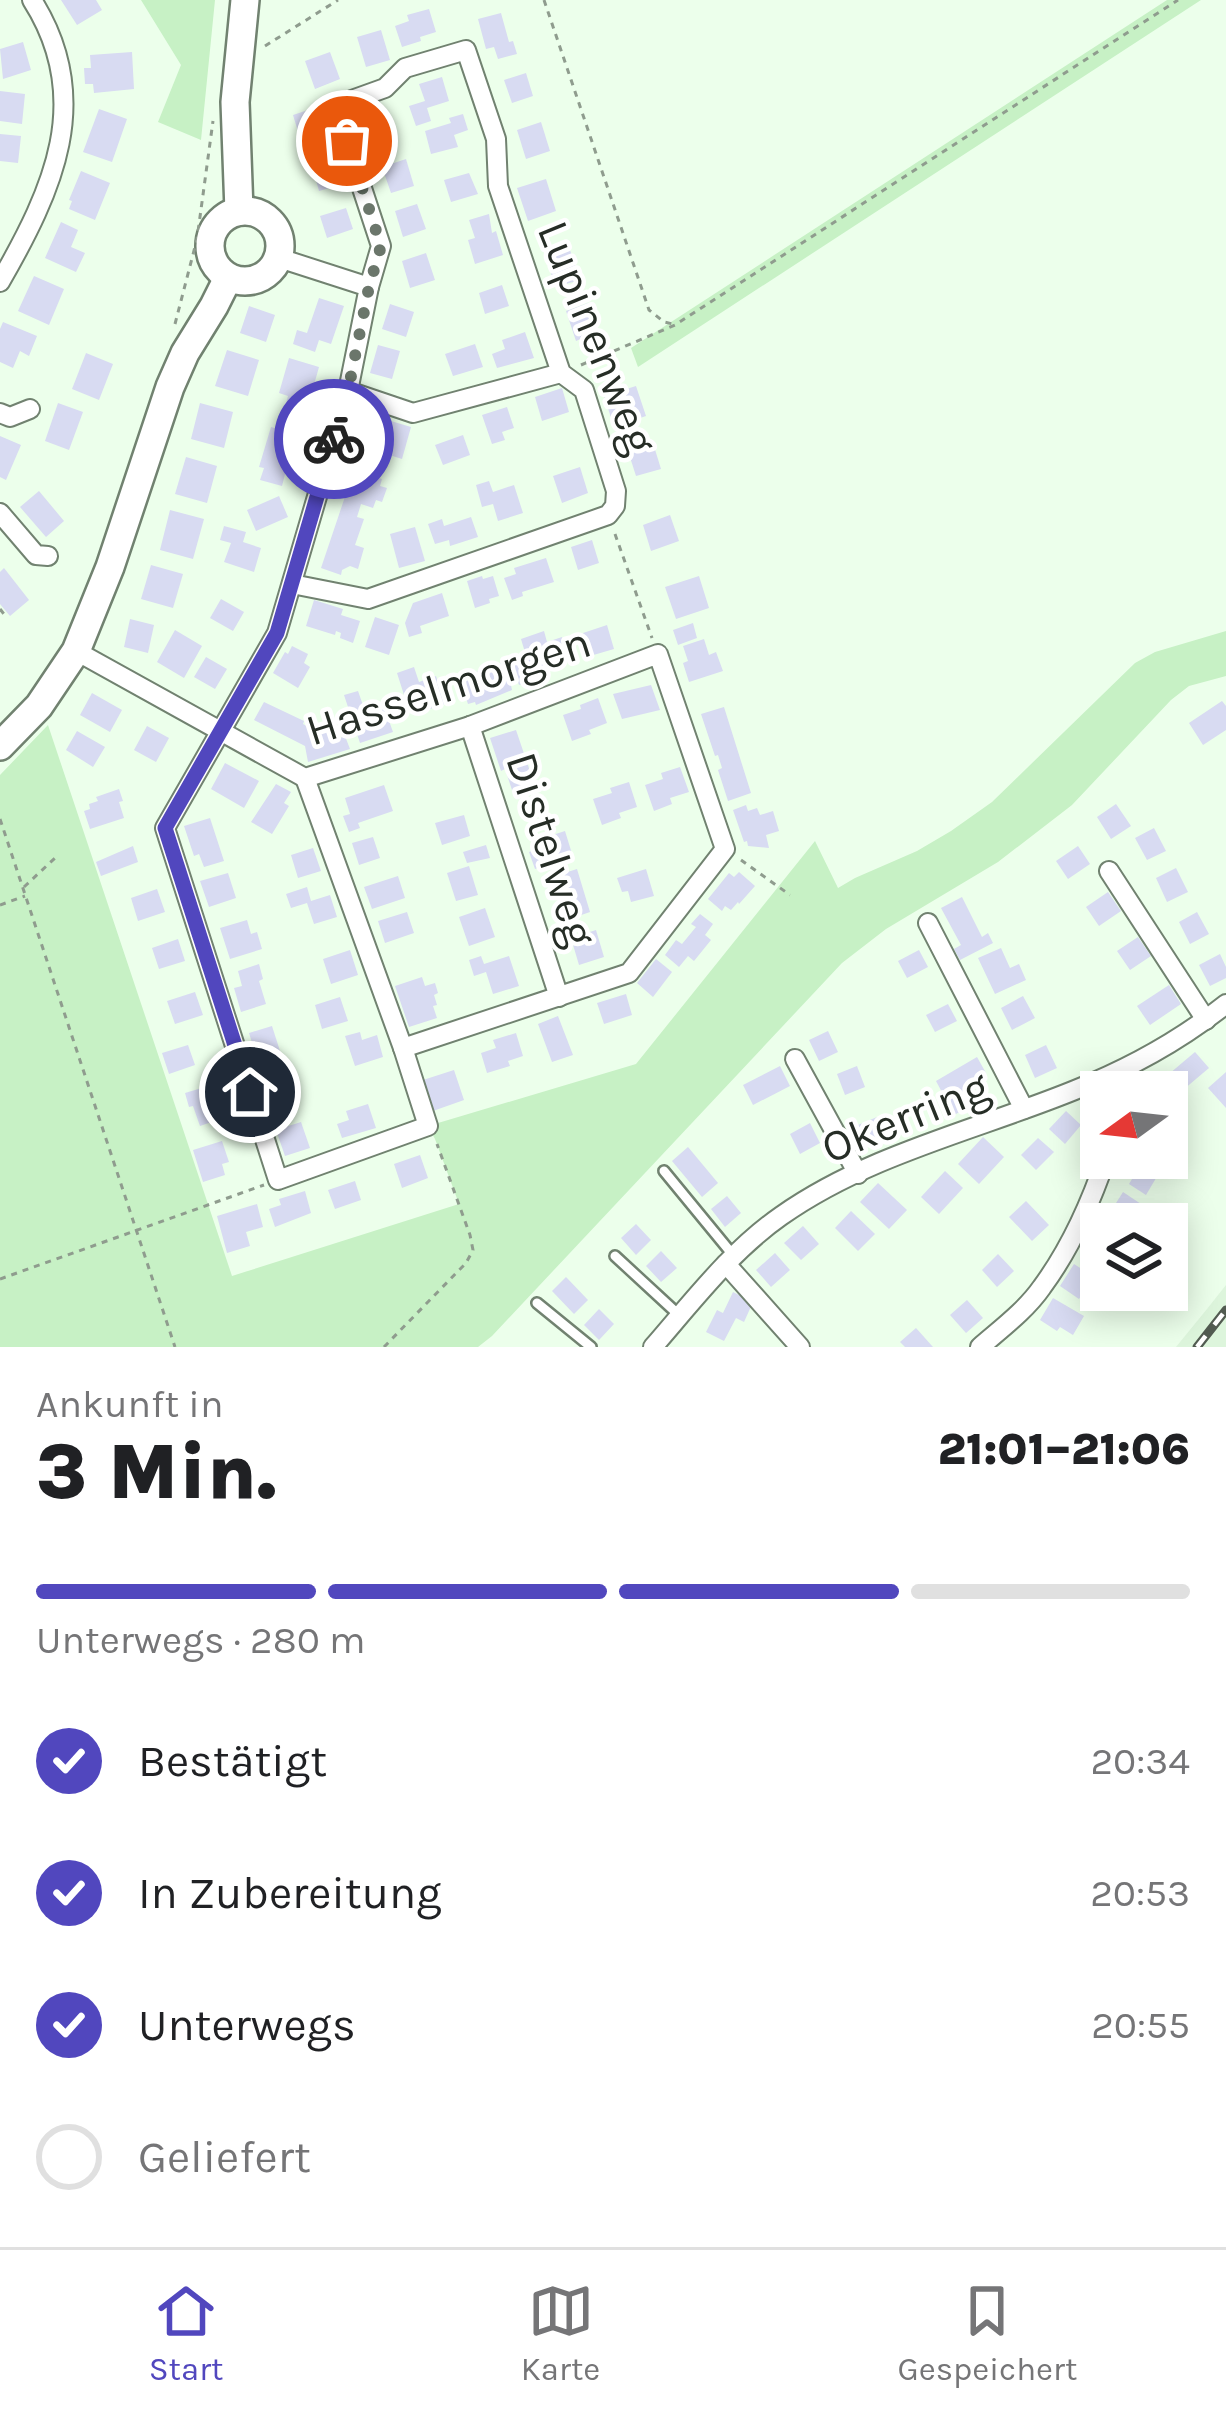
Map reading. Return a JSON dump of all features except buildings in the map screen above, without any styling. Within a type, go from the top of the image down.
[{"type":"street","points":[[0,282],[55,171],[62,137],[64,93],[59,57],[48,25],[32,0]]},
{"type":"street","points":[[239,212],[235,138],[245,0]]},
{"type":"street","name":"Lupinenweg","points":[[292,584],[368,599],[608,515],[615,506],[616,491],[584,390],[561,373],[498,185],[496,140],[466,50],[405,68],[385,88],[335,106],[381,246],[369,287]]},
{"type":"street","points":[[239,212],[257,213],[274,226],[279,258],[263,277],[228,278],[212,260],[211,237],[224,218],[239,212]]},
{"type":"street","points":[[279,258],[369,287],[348,391],[277,633],[165,828],[278,1180],[428,1126],[305,778]]},
{"type":"street","points":[[0,746],[39,706],[76,651],[170,388],[228,278]]},
{"type":"street","points":[[348,391],[413,412],[561,373]]},
{"type":"street","points":[[0,413],[10,417],[30,409]]},
{"type":"street","points":[[0,513],[36,555],[48,556]]},
{"type":"street","name":"Hasselmorgen","points":[[76,651],[305,778],[470,726],[658,654]]},
{"type":"street","points":[[403,1048],[629,973],[725,849],[658,654]]},
{"type":"street","name":"Distelweg","points":[[470,726],[560,997]]},
{"type":"street","points":[[1109,871],[1206,1020]]},
{"type":"street","points":[[928,923],[1024,1109]]},
{"type":"street","name":"Okerring","points":[[1132,1071],[1226,1004]]},
{"type":"street","points":[[795,1059],[858,1174]]},
{"type":"street","name":"Okerring","points":[[653,1347],[730,1260],[782,1215],[858,1174],[944,1137],[1080,1093]]},
{"type":"street","points":[[980,1347],[1041,1289],[1098,1179]]},
{"type":"street","points":[[730,1260],[800,1347]]},
{"type":"lane","points":[[664,1171],[730,1260]]},
{"type":"lane","points":[[615,1256],[680,1316]]},
{"type":"lane","points":[[537,1303],[592,1347]]},
{"type":"path","points":[[239,48],[267,46],[338,0]]},
{"type":"path","points":[[544,0],[649,310],[675,325]]},
{"type":"path","points":[[561,373],[675,325],[1178,0]]},
{"type":"path","points":[[608,515],[658,654]]},
{"type":"path","points":[[0,609],[7,618]]},
{"type":"path","points":[[0,819],[176,1347]]},
{"type":"path","points":[[725,849],[790,895]]},
{"type":"path","points":[[22,888],[55,857]]},
{"type":"path","points":[[0,905],[25,896]]},
{"type":"path","points":[[383,1347],[466,1263],[473,1250],[428,1126]]},
{"type":"path","points":[[0,1279],[278,1180]]},
{"type":"shaded area","points":[[1226,1285],[1226,1347],[1176,1347],[1207,1309]]},
{"type":"green space","points":[[141,0],[215,0],[201,140],[158,122],[181,65]]},
{"type":"green space","points":[[1167,0],[1201,0],[638,367],[631,348]]},
{"type":"green space","points":[[1226,631],[1226,676],[1189,686],[1072,805],[998,862],[886,929],[842,963],[478,1347],[0,1347],[0,775],[48,725],[232,1276],[459,1204],[428,1126],[636,1064],[815,841],[838,888],[917,851],[992,802],[1135,663],[1155,652]]},
{"type":"railway","points":[[1197,1347],[1226,1310]]},
{"type":"way so far","points":[[334,439],[381,246],[347,141]]},
{"type":"route","points":[[250,1092],[165,828],[277,633],[334,439]]}]
